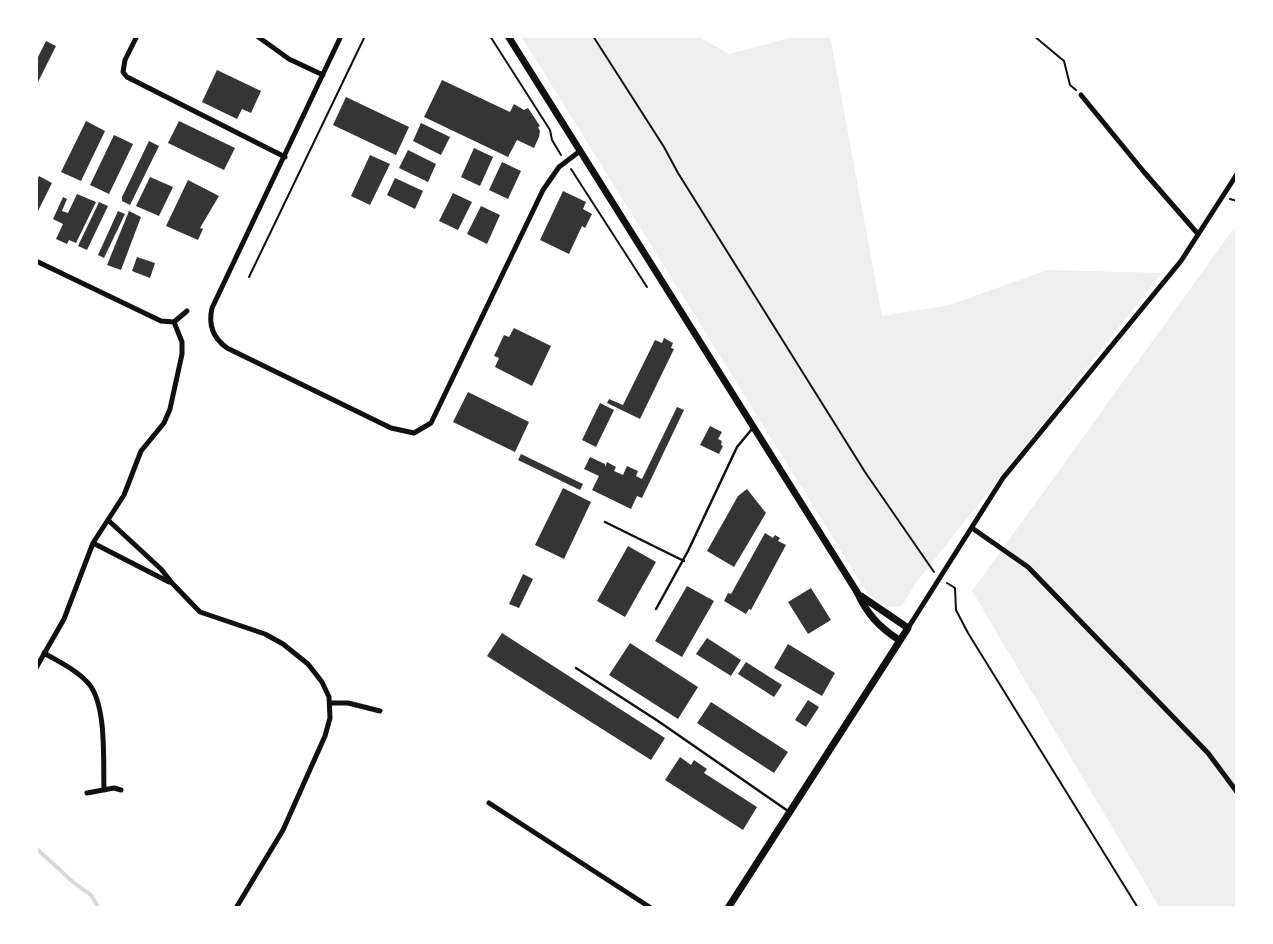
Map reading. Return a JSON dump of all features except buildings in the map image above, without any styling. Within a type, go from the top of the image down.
[{"type":"street","points":[[137,36],[125,60],[124,72],[127,77],[285,157]]},
{"type":"street","points":[[257,36],[289,59],[323,75]]},
{"type":"street","points":[[341,36],[212,308],[210,320],[213,333],[227,348],[391,428],[414,433],[426,428],[436,415],[543,190],[565,160],[580,151]]},
{"type":"street","points":[[508,36],[857,592],[865,609],[878,625],[900,640]]},
{"type":"street","points":[[1081,96],[1198,234]]},
{"type":"street","points":[[728,908],[1003,478],[1181,261],[1237,174]]},
{"type":"street","points":[[36,260],[161,321],[174,322],[187,311]]},
{"type":"street","points":[[36,668],[69,609],[93,543],[124,495],[142,451],[158,434],[170,409],[182,354],[182,342],[174,322]]},
{"type":"street","points":[[108,520],[161,569],[172,584],[200,612],[265,634],[292,650],[315,672],[327,691],[330,703],[328,727],[277,842],[236,908]]},
{"type":"street","points":[[972,528],[1028,568],[1208,753],[1237,792]]},
{"type":"street","points":[[93,543],[172,584]]},
{"type":"street","points":[[857,592],[879,611],[908,628]]},
{"type":"street","points":[[44,653],[80,675],[93,690],[100,712],[104,790]]},
{"type":"street","points":[[330,703],[348,703],[380,711]]},
{"type":"street","points":[[87,793],[114,788],[121,790]]},
{"type":"street","points":[[489,803],[651,908]]},
{"type":"lane","points":[[656,608],[684,560],[737,447],[754,428]]},
{"type":"lane","points":[[605,522],[684,560]]},
{"type":"lane","points":[[576,668],[658,721],[789,812]]},
{"type":"path","points":[[249,277],[365,36]]},
{"type":"path","points":[[490,36],[550,130],[552,140],[647,287]]},
{"type":"path","points":[[593,36],[865,472],[927,566]]},
{"type":"path","points":[[1034,36],[1064,61],[1070,85],[1081,96]]},
{"type":"path","points":[[940,577],[955,588],[956,610],[968,633],[1138,908]]},
{"type":"shaded area","points":[[521,36],[697,36],[729,54],[797,36],[830,36],[882,316],[949,305],[1048,270],[1162,273],[915,584],[902,606],[887,607],[868,594]]},
{"type":"shaded area","points":[[1237,224],[1237,908],[1160,908],[972,591]]},
{"type":"waterway","points":[[36,848],[73,882],[91,895],[99,908]]}]
